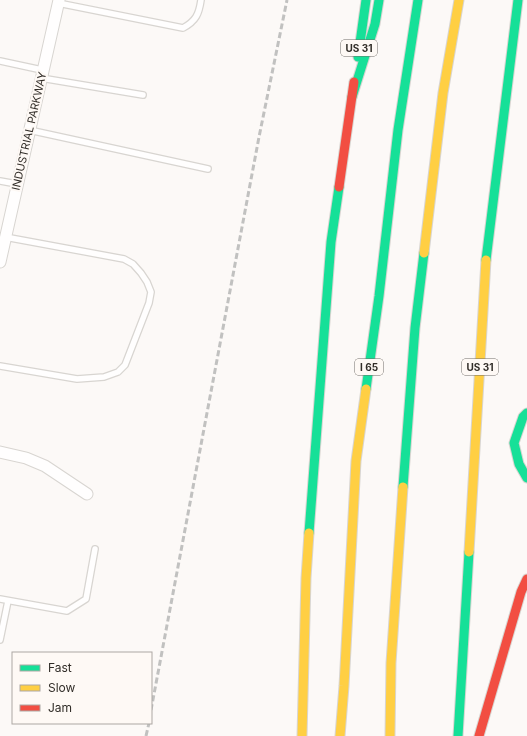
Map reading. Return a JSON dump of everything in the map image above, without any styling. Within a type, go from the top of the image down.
[{"type":"main road","name":"US 31","points":[[302,736],[306,578],[331,242],[366,0]]},
{"type":"main road","points":[[352,97],[375,24],[379,0]]},
{"type":"main road","name":"I 65","points":[[340,736],[356,461],[379,296],[398,130],[418,0]]},
{"type":"main road","points":[[390,736],[391,663],[414,328],[443,93],[459,0]]},
{"type":"main road","name":"US 31","points":[[458,736],[486,257],[518,0]]},
{"type":"main road","points":[[527,413],[523,417],[514,443],[519,464],[527,478]]},
{"type":"main road","points":[[479,736],[521,592],[527,580]]},
{"type":"street","name":"INDUSTRIAL PARKWAY","points":[[0,262],[58,2]]},
{"type":"street","points":[[0,452],[26,458],[45,466],[87,494]]},
{"type":"lane","points":[[58,2],[183,28],[190,24],[197,15],[201,0]]},
{"type":"lane","points":[[0,61],[42,74],[143,95]]},
{"type":"lane","points":[[29,130],[208,169]]},
{"type":"lane","points":[[0,181],[17,184]]},
{"type":"lane","points":[[0,366],[77,379],[104,378],[118,372],[125,365],[149,303],[151,292],[141,273],[133,264],[124,259],[5,237]]},
{"type":"lane","points":[[0,599],[67,611],[86,599],[95,549]]},
{"type":"lane","points":[[0,640],[8,601]]},
{"type":"railway","points":[[152,705],[259,137],[287,0]]},
{"type":"railway","points":[[146,736],[149,724]]},
{"type":"traffic: fast","points":[[358,57],[366,0]]},
{"type":"traffic: fast","points":[[352,97],[375,24],[379,0]]},
{"type":"traffic: fast","points":[[366,389],[379,296],[398,130],[418,0]]},
{"type":"traffic: fast","points":[[486,260],[518,0]]},
{"type":"traffic: fast","points":[[309,533],[331,242],[339,187]]},
{"type":"traffic: fast","points":[[403,487],[415,328],[424,253]]},
{"type":"traffic: fast","points":[[527,413],[523,417],[514,443],[519,464],[527,478]]},
{"type":"traffic: fast","points":[[458,736],[469,552]]},
{"type":"traffic: slow","points":[[424,253],[443,93],[459,0]]},
{"type":"traffic: slow","points":[[469,552],[486,260]]},
{"type":"traffic: slow","points":[[340,736],[356,461],[366,389]]},
{"type":"traffic: slow","points":[[390,736],[391,663],[403,487]]},
{"type":"traffic: slow","points":[[302,736],[306,578],[309,533]]},
{"type":"traffic: jam","points":[[339,187],[354,82]]},
{"type":"traffic: jam","points":[[479,736],[521,592],[527,579]]}]
